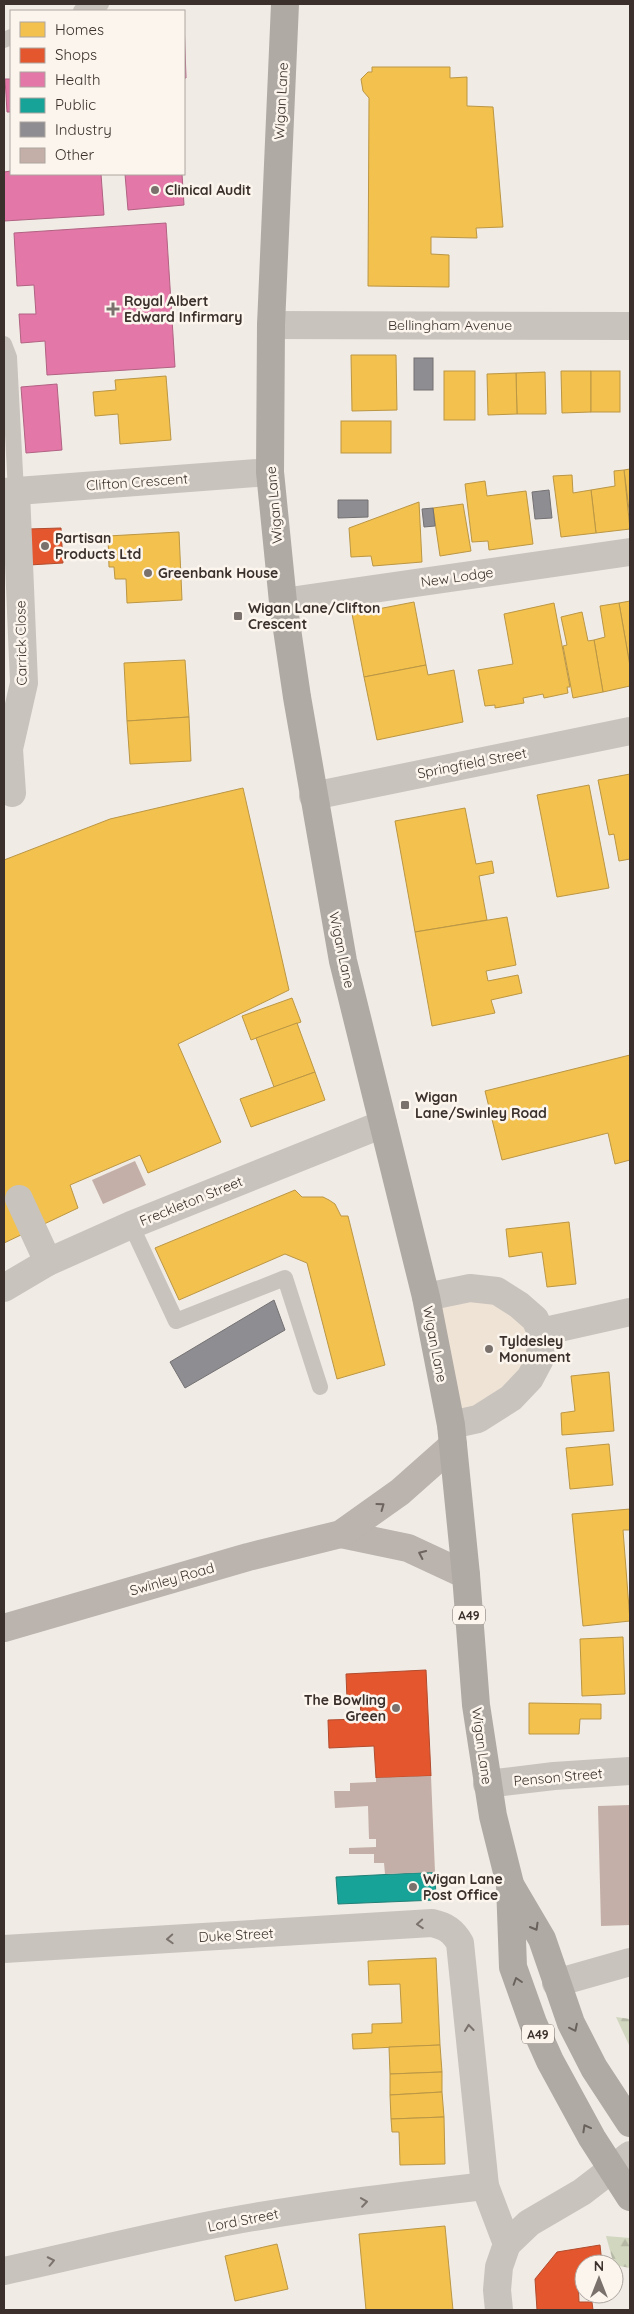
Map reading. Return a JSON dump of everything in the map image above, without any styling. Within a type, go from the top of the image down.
[{"type":"highway","name":"Wigan Lane","points":[[285,4],[271,325],[270,472],[283,602],[313,796],[344,961],[426,1297],[452,1435],[466,1575],[476,1705],[492,1816],[510,1884],[513,1967],[521,1993],[550,2061],[587,2130],[621,2162]]},
{"type":"highway","name":"Wigan Lane","points":[[510,1884],[542,1939],[556,1983]]},
{"type":"highway","name":"A49","points":[[556,1983],[571,2023],[594,2068],[630,2123]]},
{"type":"highway","name":"A49","points":[[621,2162],[630,2197]]},
{"type":"street","name":"Bellingham Avenue","points":[[271,325],[630,326]]},
{"type":"street","name":"Clifton Crescent","points":[[10,492],[270,472]]},
{"type":"street","name":"Carrick Close","points":[[10,492],[24,683],[9,749],[12,793]]},
{"type":"street","name":"New Lodge","points":[[283,602],[630,552]]},
{"type":"street","name":"Springfield Street","points":[[313,796],[630,731]]},
{"type":"street","name":"Freckleton Street","points":[[4,1288],[48,1262],[131,1224],[383,1124]]},
{"type":"street","points":[[19,1198],[48,1262]]},
{"type":"street","points":[[426,1297],[470,1288],[497,1291],[519,1305],[535,1319],[541,1332],[540,1359],[530,1378],[510,1398],[452,1435]]},
{"type":"street","points":[[541,1332],[630,1312]]},
{"type":"street","name":"Swinley Road","points":[[4,1628],[248,1557],[341,1534],[400,1492],[452,1435]]},
{"type":"street","name":"Swinley Road","points":[[341,1534],[408,1548],[466,1575]]},
{"type":"street","name":"Penson Street","points":[[487,1784],[554,1776],[630,1771]]},
{"type":"street","name":"Duke Street","points":[[4,1949],[432,1923],[444,1926],[454,1933],[460,1943],[485,2186]]},
{"type":"street","points":[[556,1983],[624,1964]]},
{"type":"street","points":[[499,2310],[496,2290],[499,2267],[507,2244],[529,2223],[582,2192],[621,2162]]},
{"type":"street","points":[[485,2186],[507,2244]]},
{"type":"street","name":"Lord Street","points":[[4,2271],[224,2222],[315,2207],[485,2186]]},
{"type":"lane","points":[[84,10],[102,4]]},
{"type":"lane","points":[[4,344],[9,357],[10,492]]},
{"type":"lane","points":[[131,1224],[176,1321],[285,1278],[320,1387]]},
{"type":"green space","points":[[616,2017],[630,2019],[630,2047]]},
{"type":"green space","points":[[606,2236],[630,2238],[630,2268],[624,2267],[624,2254],[611,2254]]},
{"type":"shaded area","points":[[426,1297],[519,1305],[540,1359],[451,1425]]},
{"type":"building: Homes","points":[[372,67],[450,67],[450,78],[467,77],[467,106],[493,107],[503,227],[476,228],[477,238],[431,237],[431,254],[449,255],[449,287],[368,286],[369,98],[363,91],[361,79],[368,72],[372,72]]},
{"type":"building: Homes","points":[[351,355],[396,355],[397,410],[352,411]]},
{"type":"building: Homes","points":[[444,371],[475,371],[475,420],[444,420]]},
{"type":"building: Homes","points":[[561,371],[591,371],[591,412],[562,413]]},
{"type":"building: Homes","points":[[591,371],[620,371],[620,412],[591,412]]},
{"type":"building: Homes","points":[[545,372],[546,414],[517,414],[516,373]]},
{"type":"building: Homes","points":[[516,373],[517,414],[488,415],[487,374]]},
{"type":"building: Homes","points":[[166,376],[171,440],[120,444],[118,414],[95,416],[93,392],[116,390],[115,380]]},
{"type":"building: Homes","points":[[341,421],[391,421],[391,453],[341,453]]},
{"type":"building: Homes","points":[[630,469],[630,518],[624,470]]},
{"type":"building: Homes","points":[[624,470],[630,529],[596,533],[591,490],[615,486],[614,471]]},
{"type":"building: Homes","points":[[572,475],[573,493],[591,490],[596,533],[561,537],[553,476]]},
{"type":"building: Homes","points":[[485,481],[487,496],[526,491],[533,544],[489,550],[488,541],[472,542],[465,484]]},
{"type":"building: Homes","points":[[419,502],[422,562],[373,566],[371,556],[351,557],[349,528]]},
{"type":"building: Homes","points":[[463,504],[471,551],[440,556],[433,508]]},
{"type":"building: Homes","name":"Greenbank House","points":[[179,532],[182,600],[127,603],[126,579],[115,579],[114,567],[109,567],[108,536]]},
{"type":"building: Homes","points":[[630,601],[630,666],[619,603]]},
{"type":"building: Homes","points":[[414,602],[426,665],[364,677],[352,614]]},
{"type":"building: Homes","points":[[554,603],[570,687],[567,687],[568,693],[544,698],[543,694],[523,698],[524,703],[495,708],[495,705],[485,706],[478,670],[513,664],[504,614]]},
{"type":"building: Homes","points":[[619,603],[630,666],[630,686],[603,692],[594,640],[605,637],[600,606]]},
{"type":"building: Homes","points":[[582,612],[588,641],[594,640],[603,692],[573,698],[563,646],[567,645],[561,617]]},
{"type":"building: Homes","points":[[185,660],[189,717],[127,721],[124,663]]},
{"type":"building: Homes","points":[[426,665],[428,675],[454,670],[463,722],[377,740],[364,677]]},
{"type":"building: Homes","points":[[189,717],[191,761],[130,764],[127,721]]},
{"type":"building: Homes","points":[[630,774],[630,859],[619,861],[614,834],[609,835],[598,780]]},
{"type":"building: Homes","points":[[589,785],[609,888],[557,897],[537,795]]},
{"type":"building: Homes","points":[[243,788],[289,990],[178,1044],[221,1142],[148,1173],[140,1155],[70,1185],[78,1208],[4,1243],[4,860],[110,819]]},
{"type":"building: Homes","points":[[465,808],[476,864],[492,861],[494,873],[479,876],[487,920],[415,932],[395,821]]},
{"type":"building: Homes","points":[[507,917],[516,965],[486,971],[488,981],[518,975],[522,993],[491,1000],[495,1013],[432,1026],[415,932]]},
{"type":"building: Homes","points":[[292,998],[301,1022],[251,1040],[242,1016]]},
{"type":"building: Homes","points":[[297,1023],[315,1072],[274,1087],[256,1038]]},
{"type":"building: Homes","points":[[630,1055],[630,1160],[615,1164],[608,1133],[502,1160],[485,1091]]},
{"type":"building: Homes","points":[[315,1072],[325,1100],[251,1127],[240,1099]]},
{"type":"building: Homes","points":[[295,1190],[302,1197],[323,1197],[335,1204],[341,1216],[348,1216],[385,1365],[337,1379],[307,1263],[285,1254],[179,1300],[155,1248]]},
{"type":"building: Homes","points":[[569,1222],[576,1284],[547,1287],[542,1252],[509,1257],[506,1229]]},
{"type":"building: Homes","points":[[609,1372],[614,1431],[562,1435],[561,1413],[575,1411],[571,1376]]},
{"type":"building: Homes","points":[[609,1444],[613,1485],[570,1489],[566,1448]]},
{"type":"building: Homes","points":[[630,1509],[630,1530],[623,1530],[630,1621],[583,1626],[572,1514]]},
{"type":"building: Homes","points":[[623,1637],[625,1694],[582,1696],[580,1639]]},
{"type":"building: Homes","points":[[529,1703],[601,1704],[601,1719],[580,1719],[579,1734],[529,1734]]},
{"type":"building: Homes","points":[[436,1958],[440,2045],[353,2049],[352,2034],[372,2033],[372,2024],[402,2023],[400,1984],[369,1985],[368,1961]]},
{"type":"building: Homes","points":[[440,2045],[442,2072],[390,2074],[389,2047]]},
{"type":"building: Homes","points":[[442,2072],[442,2092],[390,2095],[390,2074]]},
{"type":"building: Homes","points":[[442,2092],[444,2117],[391,2119],[390,2095]]},
{"type":"building: Homes","points":[[444,2117],[445,2164],[400,2165],[399,2132],[392,2132],[391,2119]]},
{"type":"building: Homes","points":[[445,2226],[453,2310],[366,2310],[359,2234]]},
{"type":"building: Homes","points":[[277,2244],[288,2289],[235,2301],[225,2256]]},
{"type":"building: Shops","name":"Partisan Products Ltd","points":[[61,528],[63,563],[29,565],[28,529]]},
{"type":"building: Shops","points":[[426,1670],[431,1776],[376,1778],[374,1746],[329,1748],[328,1720],[361,1719],[360,1699],[347,1699],[346,1674]]},
{"type":"building: Shops","points":[[600,2245],[601,2254],[574,2254],[574,2304],[592,2304],[593,2310],[537,2310],[535,2279],[557,2252]]},
{"type":"building: Health","points":[[5,79],[10,79],[10,112],[7,112]]},
{"type":"building: Health","points":[[10,171],[10,175],[101,175],[104,215],[4,221],[4,172]]},
{"type":"building: Health","name":"Clinical Audit","points":[[125,175],[182,175],[184,205],[128,210]]},
{"type":"building: Health","points":[[166,223],[175,367],[47,375],[45,341],[21,343],[19,314],[36,314],[34,285],[17,286],[14,233]]},
{"type":"building: Health","points":[[57,384],[62,450],[26,453],[21,387]]},
{"type":"building: Public","points":[[435,1872],[436,1900],[338,1904],[336,1877]]},
{"type":"building: Industry","points":[[414,358],[433,358],[433,390],[414,390]]},
{"type":"building: Industry","points":[[549,490],[552,518],[535,519],[532,492]]},
{"type":"building: Industry","points":[[338,500],[368,500],[368,517],[338,518]]},
{"type":"building: Industry","points":[[433,508],[435,526],[424,527],[422,509]]},
{"type":"building: Industry","points":[[274,1300],[285,1330],[185,1388],[170,1362]]},
{"type":"building: Other","points":[[135,1161],[146,1185],[103,1204],[92,1180]]},
{"type":"building: Other","points":[[431,1776],[435,1872],[385,1874],[384,1863],[374,1863],[374,1854],[349,1854],[349,1848],[376,1847],[376,1839],[369,1839],[368,1806],[335,1808],[334,1791],[350,1791],[350,1783],[376,1782],[376,1778]]},
{"type":"building: Other","points":[[630,1805],[630,1925],[601,1926],[598,1806]]},
{"type":"place","name":"Clinical Audit","points":[[155,190]]},
{"type":"place","name":"Royal Albert Edward Infirmary","points":[[113,309]]},
{"type":"place","name":"Partisan Products Ltd","points":[[45,546]]},
{"type":"place","name":"Greenbank House","points":[[148,573]]},
{"type":"place","name":"Wigan Lane/Clifton Crescent","points":[[238,616]]},
{"type":"place","name":"Wigan Lane/Swinley Road","points":[[405,1105]]},
{"type":"place","name":"Tyldesley Monument","points":[[489,1349]]},
{"type":"place","name":"The Bowling Green","points":[[396,1708]]},
{"type":"place","name":"Wigan Lane Post Office","points":[[413,1887]]}]
